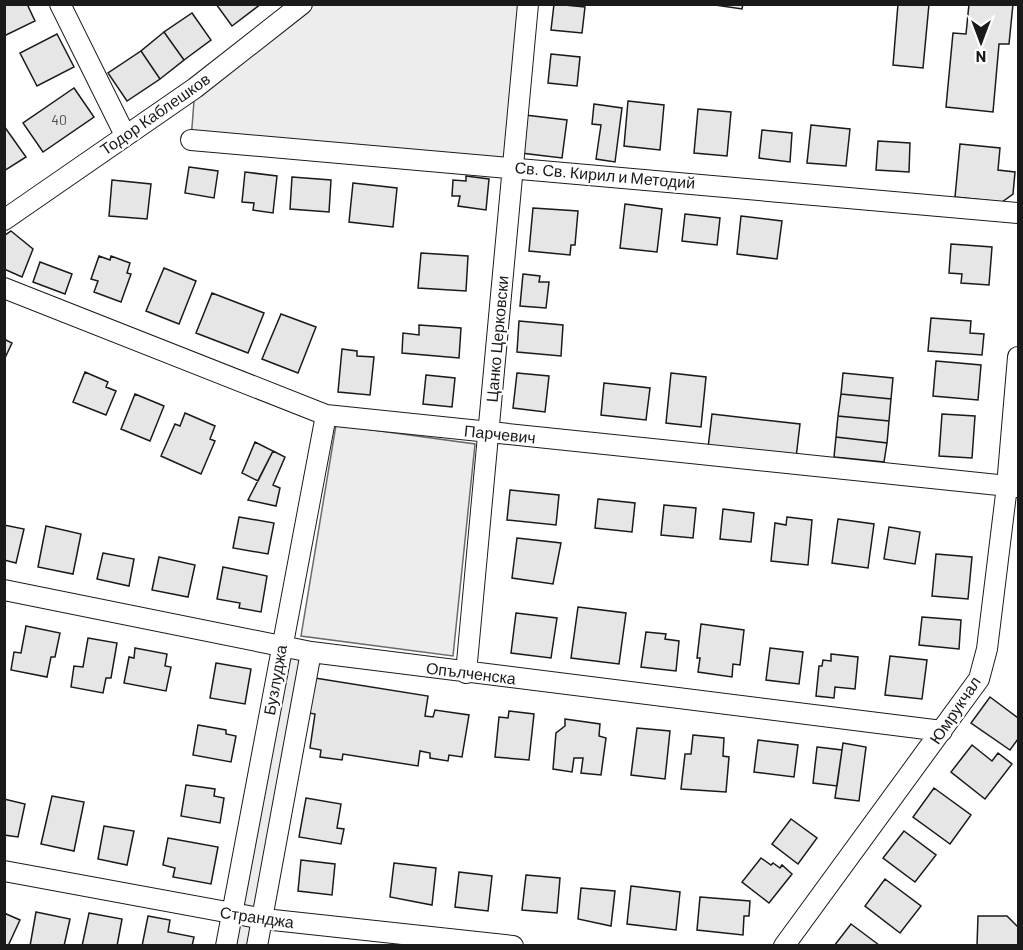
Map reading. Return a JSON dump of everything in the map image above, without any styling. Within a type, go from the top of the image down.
[{"type":"street","points":[[60,4],[125,135]]},
{"type":"street","name":"Тодор Каблешков","points":[[4,220],[195,88],[302,4]]},
{"type":"street","name":"Цанко Церковски","points":[[466,673],[528,4]]},
{"type":"street","name":"Св. Св. Кирил и Методий","points":[[191,140],[1018,213]]},
{"type":"street","name":"Парчевич","points":[[4,288],[326,415],[1013,486]]},
{"type":"street","name":"Юмрукчал","points":[[784,945],[979,679],[987,649],[1013,486],[1018,357]]},
{"type":"street","name":"Бузлуджа","points":[[226,945],[234,914],[280,645],[326,415]]},
{"type":"street","name":"Опълченска","points":[[4,590],[311,652],[942,731]]},
{"type":"street","name":"Бузлуджа","points":[[257,945],[264,919],[311,652]]},
{"type":"street","name":"Странджа","points":[[4,871],[264,919],[513,945]]},
{"type":"shaded area","points":[[302,5],[528,5],[513,167],[191,140],[195,88]]},
{"type":"shaded area","points":[[336,425],[475,444],[453,656],[301,636]]},
{"type":"shaded area","points":[[281,645],[311,652],[257,945],[226,946]]},
{"type":"building","points":[[4,4],[27,4],[35,21],[4,36]]},
{"type":"building","points":[[216,4],[261,4],[232,26]]},
{"type":"building","points":[[554,4],[585,7],[582,33],[551,30]]},
{"type":"building","points":[[708,4],[743,4],[742,9]]},
{"type":"building","points":[[898,4],[929,4],[923,68],[893,65]]},
{"type":"building","points":[[969,4],[1013,4],[1009,44],[999,44],[993,112],[946,107],[953,33],[966,34]]},
{"type":"building","points":[[192,13],[211,40],[184,60],[164,32]]},
{"type":"building","points":[[164,32],[184,60],[160,79],[141,51]]},
{"type":"building","points":[[57,34],[74,67],[37,86],[20,53]]},
{"type":"building","points":[[141,51],[160,79],[127,101],[108,73]]},
{"type":"building","points":[[551,54],[580,57],[577,86],[548,83]]},
{"type":"building","points":[[74,88],[94,117],[43,152],[23,123]]},
{"type":"building","points":[[628,101],[664,105],[660,150],[624,146]]},
{"type":"building","points":[[594,104],[622,108],[615,162],[596,159],[601,125],[592,124]]},
{"type":"building","points":[[698,109],[731,112],[727,156],[694,153]]},
{"type":"building","points":[[525,115],[567,120],[562,158],[521,153]]},
{"type":"building","points":[[811,125],[850,129],[846,166],[807,163]]},
{"type":"building","points":[[4,126],[26,157],[4,171]]},
{"type":"building","points":[[762,130],[792,133],[790,162],[759,158]]},
{"type":"building","points":[[878,141],[910,143],[909,172],[876,170]]},
{"type":"building","points":[[960,144],[1000,148],[998,170],[1015,172],[1013,194],[1002,202],[955,197]]},
{"type":"building","points":[[189,167],[218,171],[214,198],[185,193]]},
{"type":"building","points":[[245,172],[277,176],[273,213],[253,210],[254,203],[242,202]]},
{"type":"building","points":[[466,176],[489,179],[486,210],[458,206],[460,196],[452,196],[453,180],[466,181]]},
{"type":"building","points":[[292,177],[331,180],[329,212],[290,209]]},
{"type":"building","points":[[112,180],[151,184],[147,219],[109,216]]},
{"type":"building","points":[[353,183],[397,188],[393,227],[349,222]]},
{"type":"building","points":[[625,204],[662,209],[657,252],[620,248]]},
{"type":"building","points":[[533,208],[578,211],[575,245],[571,245],[570,255],[529,251]]},
{"type":"building","points":[[685,214],[720,218],[717,245],[682,241]]},
{"type":"building","points":[[741,216],[782,221],[777,259],[737,254]]},
{"type":"building","points":[[11,231],[33,249],[22,277],[4,269],[4,236]]},
{"type":"building","points":[[951,244],[992,247],[989,285],[961,283],[962,274],[949,273]]},
{"type":"building","points":[[421,253],[468,256],[466,291],[418,288]]},
{"type":"building","points":[[99,256],[110,260],[111,256],[130,263],[127,273],[131,274],[121,302],[94,292],[98,281],[91,279]]},
{"type":"building","points":[[40,262],[72,274],[65,294],[33,282]]},
{"type":"building","points":[[164,268],[196,281],[179,324],[146,311]]},
{"type":"building","points":[[523,274],[540,276],[539,282],[549,282],[546,308],[520,306]]},
{"type":"building","points":[[212,293],[264,313],[248,353],[196,333]]},
{"type":"building","points":[[281,314],[316,327],[298,373],[262,359]]},
{"type":"building","points":[[931,318],[971,321],[970,333],[984,334],[982,355],[928,351]]},
{"type":"building","points":[[519,321],[563,325],[561,356],[517,352]]},
{"type":"building","points":[[419,325],[461,328],[459,358],[402,353],[403,333],[419,335]]},
{"type":"building","points":[[4,339],[12,343],[4,360]]},
{"type":"building","points":[[342,349],[357,351],[357,356],[374,357],[370,395],[338,392]]},
{"type":"building","points":[[936,361],[981,365],[978,400],[933,396]]},
{"type":"building","points":[[85,372],[108,382],[106,387],[116,391],[106,415],[73,402]]},
{"type":"building","points":[[517,373],[549,376],[545,412],[513,408]]},
{"type":"building","points":[[671,373],[706,377],[701,427],[666,423]]},
{"type":"building","points":[[843,373],[893,378],[891,399],[841,394]]},
{"type":"building","points":[[426,375],[455,378],[452,407],[423,404]]},
{"type":"building","points":[[604,383],[650,388],[646,420],[601,415]]},
{"type":"building","points":[[135,394],[164,406],[150,441],[121,429]]},
{"type":"building","points":[[841,394],[891,399],[889,421],[838,416]]},
{"type":"building","points":[[185,413],[215,426],[210,439],[215,441],[201,474],[161,456],[175,424],[180,426]]},
{"type":"building","points":[[712,414],[800,424],[796,458],[708,448]]},
{"type":"building","points":[[942,414],[975,416],[972,458],[939,456]]},
{"type":"building","points":[[838,416],[889,421],[887,443],[836,437]]},
{"type":"building","points":[[836,437],[887,443],[884,462],[834,457]]},
{"type":"building","points":[[255,442],[273,451],[258,481],[242,473]]},
{"type":"building","points":[[273,451],[285,457],[273,485],[280,488],[276,506],[248,500]]},
{"type":"building","points":[[510,490],[559,495],[556,525],[507,520]]},
{"type":"building","points":[[598,499],[635,503],[632,532],[595,528]]},
{"type":"building","points":[[664,505],[696,508],[693,538],[661,535]]},
{"type":"building","points":[[723,509],[754,513],[751,542],[720,539]]},
{"type":"building","points":[[239,517],[274,523],[268,554],[233,548]]},
{"type":"building","points":[[787,517],[812,520],[808,565],[771,561],[775,523],[786,525]]},
{"type":"building","points":[[838,519],[874,524],[868,568],[832,563]]},
{"type":"building","points":[[4,525],[24,529],[16,563],[4,560]]},
{"type":"building","points":[[46,526],[81,534],[73,574],[38,567]]},
{"type":"building","points":[[889,527],[920,532],[915,564],[884,559]]},
{"type":"building","points":[[517,538],[561,543],[553,584],[512,578]]},
{"type":"building","points":[[103,553],[134,559],[129,586],[97,579]]},
{"type":"building","points":[[936,554],[972,557],[968,599],[932,596]]},
{"type":"building","points":[[159,557],[195,565],[188,597],[152,590]]},
{"type":"building","points":[[223,567],[267,576],[261,612],[239,608],[240,603],[217,599]]},
{"type":"building","points":[[578,607],[626,613],[619,664],[571,658]]},
{"type":"building","points":[[516,613],[557,618],[551,658],[511,653]]},
{"type":"building","points":[[922,617],[961,620],[959,649],[919,645]]},
{"type":"building","points":[[701,624],[744,630],[740,665],[733,664],[732,677],[698,672],[700,658],[697,658]]},
{"type":"building","points":[[26,626],[60,633],[55,657],[51,657],[47,677],[11,670],[14,652],[21,653]]},
{"type":"building","points":[[646,632],[666,634],[665,639],[679,641],[676,671],[641,667]]},
{"type":"building","points":[[88,638],[117,643],[111,678],[106,678],[103,693],[71,687],[74,666],[83,667]]},
{"type":"building","points":[[135,648],[167,654],[165,666],[171,667],[166,691],[124,683],[129,657],[134,658]]},
{"type":"building","points":[[770,648],[803,652],[799,684],[766,680]]},
{"type":"building","points":[[831,654],[858,657],[855,689],[835,687],[834,698],[816,696],[819,666],[822,666],[823,660],[831,661]]},
{"type":"building","points":[[890,656],[927,660],[922,699],[885,695]]},
{"type":"building","points":[[216,663],[251,669],[245,704],[210,698]]},
{"type":"building","points":[[315,678],[428,696],[425,716],[433,717],[435,710],[469,715],[462,757],[449,755],[448,761],[430,758],[430,753],[420,751],[418,766],[343,754],[342,760],[320,757],[321,750],[310,748],[315,714],[309,713]]},
{"type":"building","points":[[990,697],[1018,718],[1018,739],[1010,750],[971,723]]},
{"type":"building","points":[[509,711],[534,714],[529,760],[495,757],[499,717],[508,718]]},
{"type":"building","points":[[565,719],[600,724],[599,736],[606,738],[601,775],[581,773],[583,758],[574,758],[572,772],[553,769],[556,733],[565,726]]},
{"type":"building","points":[[198,725],[226,730],[226,734],[236,736],[231,762],[193,755]]},
{"type":"building","points":[[637,728],[670,731],[665,779],[631,775]]},
{"type":"building","points":[[693,735],[724,738],[723,756],[729,757],[726,792],[681,789],[685,754],[691,754]]},
{"type":"building","points":[[758,740],[798,745],[794,777],[754,772]]},
{"type":"building","points":[[843,743],[866,747],[859,801],[835,798]]},
{"type":"building","points":[[972,745],[992,761],[998,753],[1012,764],[985,799],[951,772]]},
{"type":"building","points":[[817,747],[842,750],[837,786],[813,783]]},
{"type":"building","points":[[186,785],[215,789],[214,796],[224,798],[220,823],[181,816]]},
{"type":"building","points":[[934,788],[971,815],[950,844],[913,817]]},
{"type":"building","points":[[52,796],[84,802],[74,851],[41,844]]},
{"type":"building","points":[[306,798],[341,804],[337,828],[344,829],[341,844],[299,837]]},
{"type":"building","points":[[4,799],[25,804],[18,837],[4,835]]},
{"type":"building","points":[[791,819],[817,838],[798,864],[772,844]]},
{"type":"building","points":[[104,826],[134,831],[127,865],[98,859]]},
{"type":"building","points":[[904,831],[936,855],[915,882],[883,858]]},
{"type":"building","points":[[168,838],[218,847],[211,884],[173,877],[175,868],[163,865]]},
{"type":"building","points":[[761,858],[780,868],[782,865],[792,874],[769,903],[742,882]]},
{"type":"building","points":[[301,860],[335,864],[332,895],[298,891]]},
{"type":"building","points":[[394,863],[436,868],[432,905],[390,897]]},
{"type":"building","points":[[459,872],[492,876],[488,911],[455,907]]},
{"type":"building","points":[[526,875],[560,878],[557,913],[522,910]]},
{"type":"building","points":[[885,879],[921,906],[900,933],[865,906]]},
{"type":"building","points":[[631,886],[680,892],[676,930],[627,924]]},
{"type":"building","points":[[581,888],[615,891],[611,926],[578,919]]},
{"type":"building","points":[[700,897],[750,901],[749,916],[744,916],[743,935],[697,930]]},
{"type":"building","points":[[36,912],[70,919],[64,946],[30,946]]},
{"type":"building","points":[[4,913],[20,920],[8,946],[4,946]]},
{"type":"building","points":[[89,913],[122,919],[117,946],[82,946]]},
{"type":"building","points":[[148,916],[170,920],[168,932],[194,937],[192,946],[142,946]]},
{"type":"building","points":[[978,916],[1007,916],[1018,927],[1018,946],[977,946]]},
{"type":"building","points":[[851,924],[879,945],[834,946]]}]
